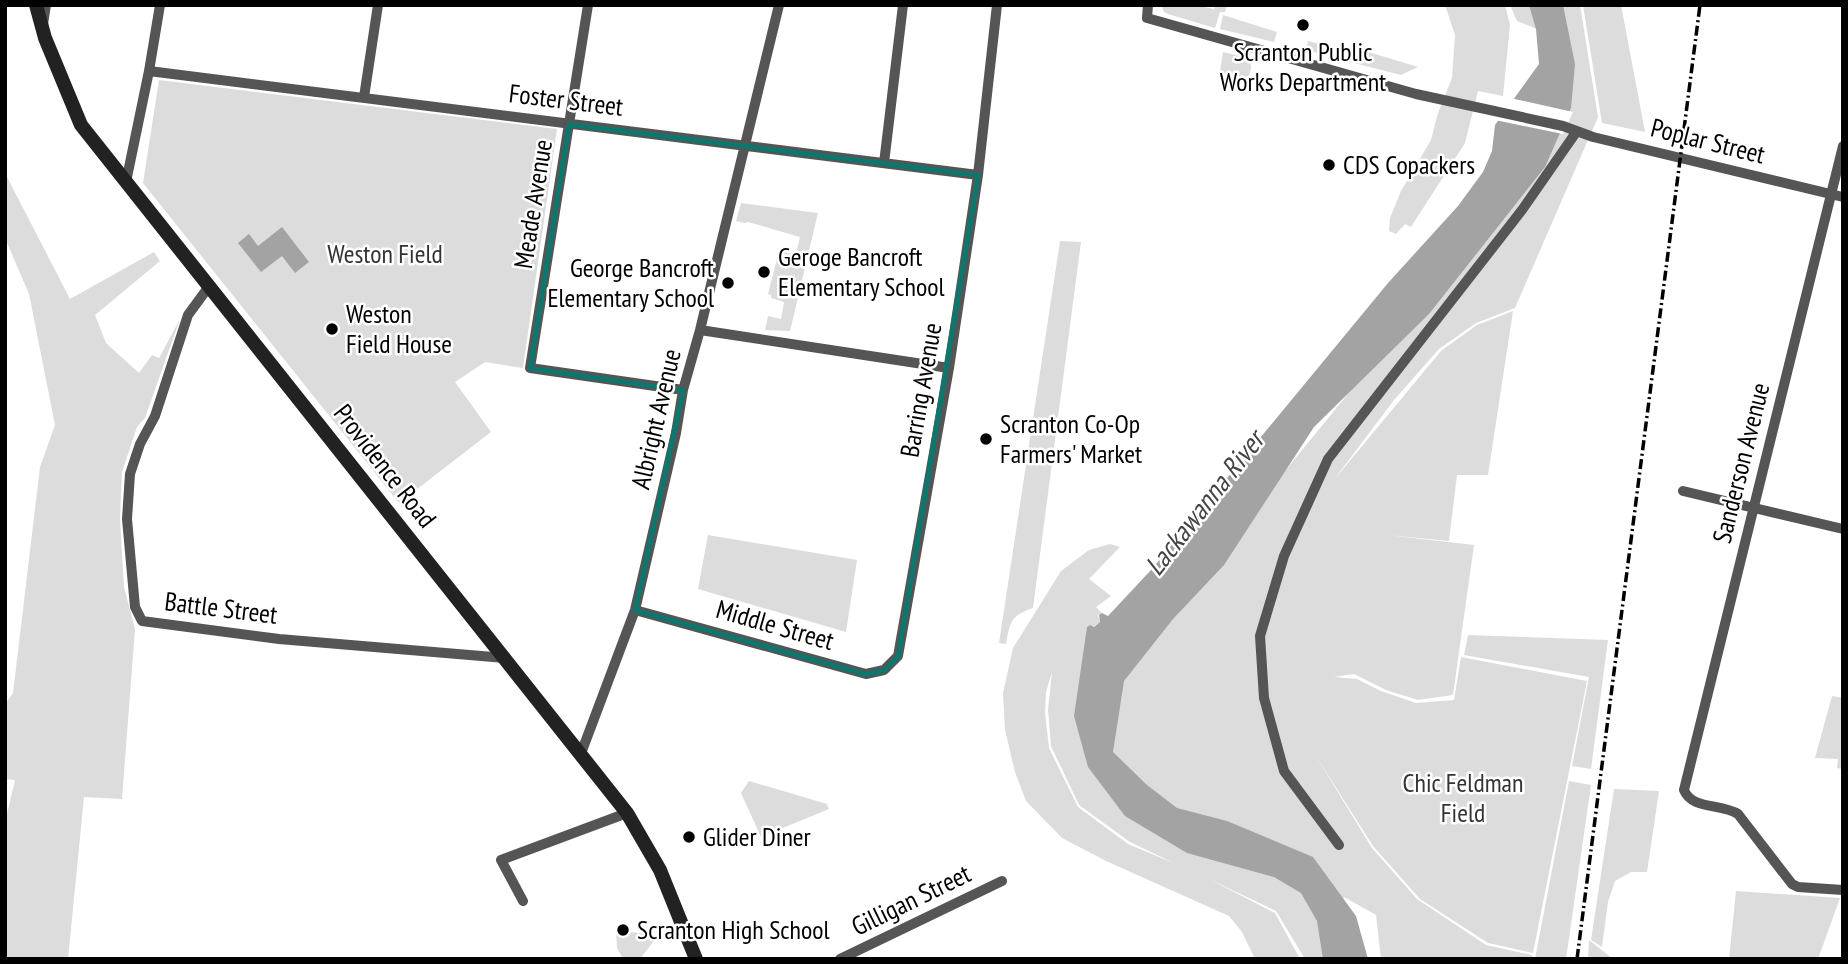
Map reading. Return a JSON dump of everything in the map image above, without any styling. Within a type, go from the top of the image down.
[{"type":"main road","name":"Providence Road","points":[[36,5],[42,27],[81,125],[628,813],[660,870],[696,959]]},
{"type":"street","points":[[42,27],[46,5]]},
{"type":"street","points":[[126,182],[160,5]]},
{"type":"street","points":[[364,97],[377,5]]},
{"type":"street","name":"Meade Avenue","points":[[587,5],[530,368],[683,390]]},
{"type":"street","name":"Albright Avenue","points":[[580,756],[635,610],[676,433],[683,390],[779,5]]},
{"type":"street","points":[[884,163],[904,5]]},
{"type":"street","name":"Barring Avenue","points":[[898,656],[949,368],[978,175],[997,5]]},
{"type":"street","name":"Poplar Street","points":[[1148,5],[1147,18],[1416,94],[1563,126],[1586,135],[1843,197]]},
{"type":"street","name":"Foster Street","points":[[149,71],[978,175]]},
{"type":"street","points":[[1339,845],[1284,771],[1264,698],[1260,636],[1284,556],[1328,459],[1522,210],[1577,131]]},
{"type":"street","name":"Sanderson Avenue","points":[[1843,146],[1684,790],[1687,797],[1693,801],[1727,808],[1738,814],[1791,884],[1798,887],[1843,890]]},
{"type":"street","name":"Battle Street","points":[[210,285],[188,315],[155,416],[140,444],[130,474],[127,519],[135,607],[142,621],[279,639],[505,657]]},
{"type":"street","points":[[700,330],[949,368]]},
{"type":"street","points":[[1684,491],[1843,529]]},
{"type":"street","name":"Middle Street","points":[[635,610],[866,674],[884,670],[898,656]]},
{"type":"street","points":[[523,901],[501,860],[628,813]]},
{"type":"street","name":"Gilligan Street","points":[[840,959],[1002,881]]},
{"type":"highlighted area","points":[[569,124],[978,175],[898,656],[884,670],[866,674],[635,610],[683,390],[530,368]]},
{"type":"green space","points":[[1161,5],[1195,5],[1214,9],[1215,5],[1227,5],[1225,12],[1220,12],[1215,28],[1168,14]]},
{"type":"green space","points":[[1445,5],[1505,5],[1510,25],[1503,96],[1478,91],[1465,143],[1411,227],[1405,224],[1396,234],[1389,231],[1390,218],[1401,191],[1431,140],[1452,78],[1455,35]]},
{"type":"green space","name":"Chic Feldman Field","points":[[1510,5],[1580,5],[1598,117],[1515,308],[1476,323],[1439,349],[1394,400],[1333,481],[1441,351],[1477,325],[1513,311],[1488,475],[1457,475],[1449,541],[1387,535],[1474,545],[1453,695],[1418,700],[1386,690],[1354,674],[1334,677],[1357,679],[1416,703],[1454,700],[1461,657],[1587,681],[1533,953],[1488,943],[1420,899],[1373,846],[1314,753],[1372,848],[1417,899],[1486,945],[1532,955],[1532,959],[1381,959],[1376,915],[1344,897],[1341,904],[1344,959],[1305,959],[1276,911],[1209,879],[1275,913],[1300,959],[1255,959],[1242,932],[1229,916],[1106,861],[1062,838],[1026,801],[1015,772],[1005,730],[1003,693],[1013,648],[1061,571],[1089,550],[1110,544],[1120,547],[1089,579],[1111,596],[1096,607],[1102,613],[1098,615],[1100,622],[1093,627],[1087,627],[1088,645],[1276,482],[1449,270],[1555,36],[1517,21]],"holes":[[[1052,672],[1048,710],[1051,746],[1079,805],[1130,842],[1176,864],[1128,844],[1078,807],[1049,748],[1045,713],[1046,692]]]},
{"type":"green space","points":[[1583,5],[1621,5],[1645,132],[1602,123]]},
{"type":"green space","points":[[1223,15],[1277,32],[1274,42],[1220,29]]},
{"type":"green space","points":[[1308,41],[1331,47],[1328,56],[1306,50]]},
{"type":"green space","points":[[1349,46],[1418,67],[1401,75],[1338,59],[1340,50],[1347,52]]},
{"type":"green space","points":[[1223,52],[1248,58],[1251,67],[1245,83],[1219,78]]},
{"type":"green space","name":"Weston Field","points":[[159,80],[557,129],[523,368],[485,362],[455,382],[491,432],[399,503],[143,183]]},
{"type":"green space","points":[[5,173],[70,299],[154,252],[160,261],[95,315],[106,343],[139,373],[152,355],[159,358],[180,319],[145,418],[137,427],[122,472],[120,519],[124,587],[135,629],[122,799],[84,797],[68,959],[5,959],[5,822],[15,780],[5,779],[5,704],[13,693],[40,467],[55,425],[29,294],[5,238]]},
{"type":"green space","points":[[741,203],[818,213],[790,331],[765,330],[768,316],[781,319],[784,302],[771,298],[768,294],[779,251],[796,254],[800,237],[736,221]]},
{"type":"green space","points":[[1060,241],[1081,242],[1033,608],[1015,617],[1010,625],[1006,644],[999,643]]},
{"type":"green space","points":[[708,535],[857,560],[846,632],[698,589]]},
{"type":"green space","points":[[1468,635],[1608,640],[1591,769],[1572,766],[1589,677],[1464,655]]},
{"type":"green space","points":[[1832,696],[1843,698],[1843,769],[1837,768],[1838,759],[1815,758]]},
{"type":"green space","points":[[749,781],[827,804],[829,809],[761,837],[741,793]]},
{"type":"green space","points":[[1569,781],[1591,785],[1566,959],[1535,959]]},
{"type":"green space","points":[[1614,789],[1659,791],[1647,872],[1631,872],[1615,881],[1608,902],[1602,947],[1591,940]]},
{"type":"green space","points":[[1736,891],[1840,898],[1818,959],[1729,959]]},
{"type":"green space","points":[[616,930],[657,937],[640,959],[623,959],[617,948]]},
{"type":"green space","points":[[1589,940],[1613,959],[1588,959]]},
{"type":"shaded area","points":[[1529,5],[1563,5],[1575,64],[1571,108],[1545,167],[1429,314],[1314,427],[1224,565],[1173,619],[1124,681],[1113,752],[1147,785],[1177,808],[1227,821],[1313,857],[1356,916],[1368,959],[1323,959],[1317,921],[1301,893],[1274,877],[1187,853],[1125,816],[1088,767],[1074,716],[1087,627],[1094,627],[1100,622],[1099,615],[1102,613],[1108,616],[1151,570],[1388,283],[1458,206],[1483,172],[1492,151],[1495,125],[1539,64],[1536,29]]},
{"type":"shaded area","points":[[282,227],[309,262],[295,273],[282,256],[261,272],[238,243],[249,234],[258,246]]},
{"type":"pier","points":[[1510,98],[1573,112],[1563,134],[1495,120]]},
{"type":"railway","points":[[1577,959],[1700,5]]},
{"type":"place","name":"Scranton Public Works Department","points":[[1303,25]]},
{"type":"place","name":"CDS Copackers","points":[[1329,165]]},
{"type":"place","name":"Geroge Bancroft Elementary School","points":[[764,272]]},
{"type":"place","name":"George Bancroft Elementary School","points":[[728,283]]},
{"type":"place","name":"Weston Field House","points":[[332,329]]},
{"type":"place","name":"Scranton Co-Op Farmers' Market","points":[[986,439]]},
{"type":"place","name":"Glider Diner","points":[[689,837]]},
{"type":"place","name":"Scranton High School","points":[[623,930]]},
{"type":"water label","name":"Lackawanna River","points":[[1204,503]]}]
